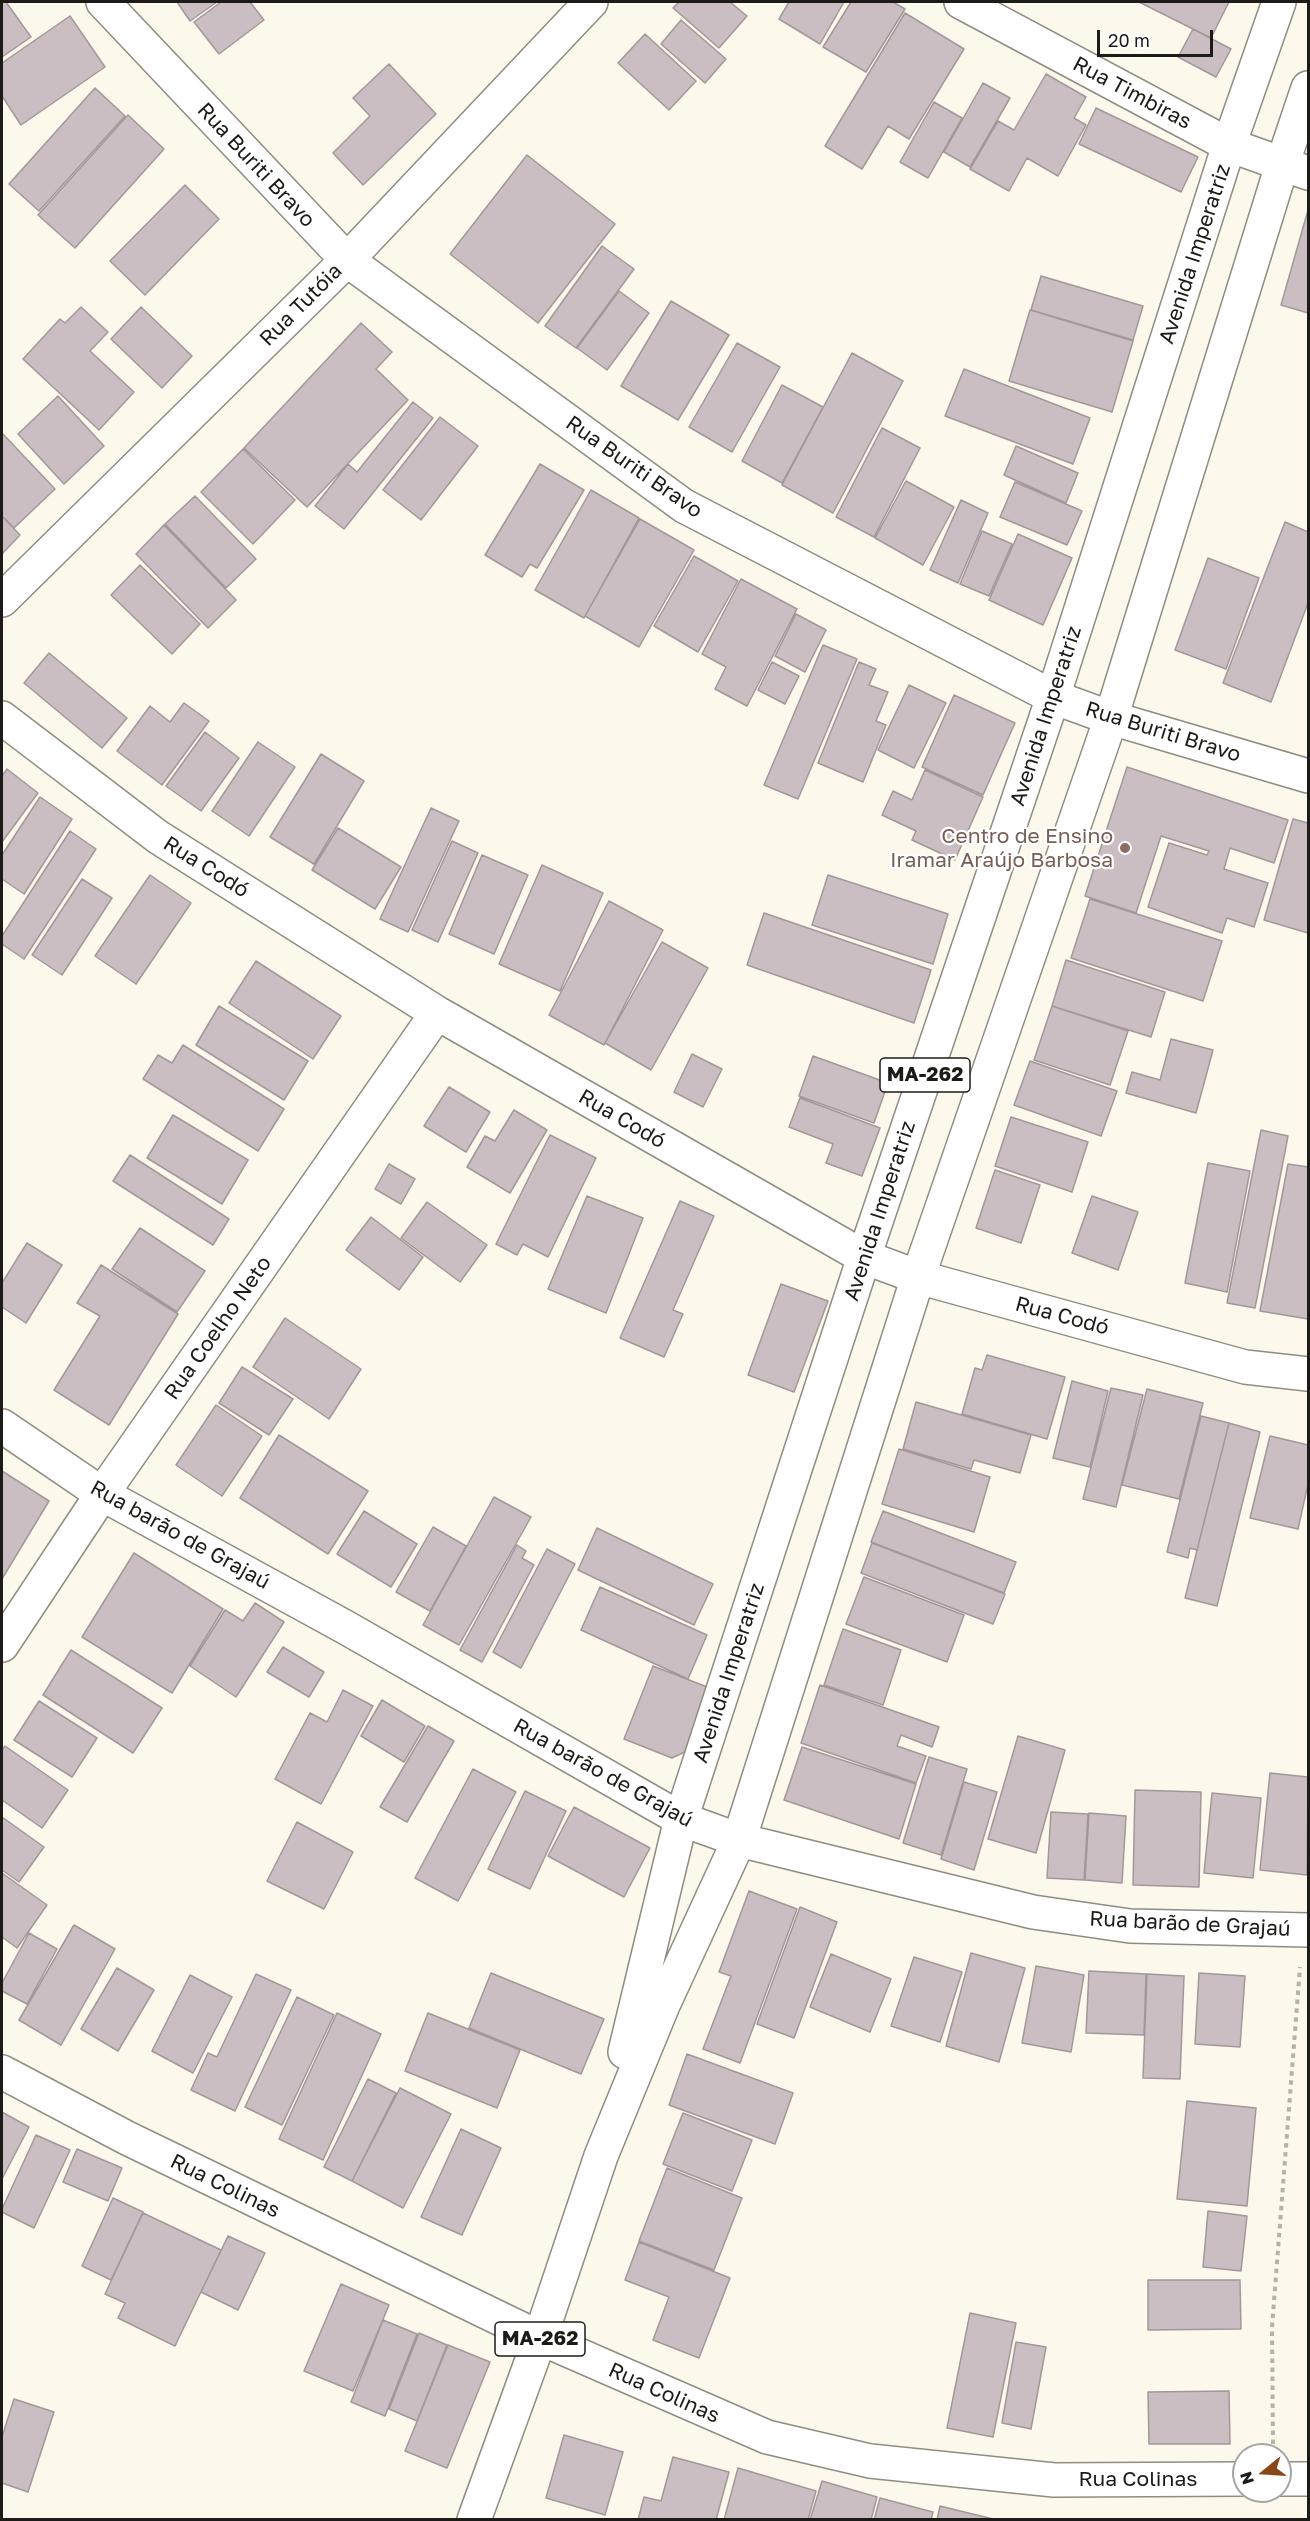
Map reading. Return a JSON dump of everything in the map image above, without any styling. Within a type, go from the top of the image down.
[{"type":"street","name":"Rua Buriti Bravo","points":[[103,2],[346,260],[684,506],[1053,697],[1111,718],[1308,776]]},
{"type":"street","name":"Rua Tutóia","points":[[2,600],[346,260],[591,2]]},
{"type":"street","name":"Rua Timbiras","points":[[961,2],[1229,145],[1295,169]]},
{"type":"street","name":"Avenida Imperatriz","points":[[601,2156],[681,1819],[864,1257],[1053,697],[1229,145],[1279,2]]},
{"type":"street","name":"Avenida Imperatriz","points":[[474,2520],[540,2338],[601,2156],[663,2005],[739,1840],[918,1277],[1111,718],[1295,169],[1308,88]]},
{"type":"street","name":"Rua Codó","points":[[2,718],[158,837],[437,1013],[864,1257],[918,1277],[1245,1367],[1308,1374]]},
{"type":"street","name":"Rua Coelho Neto","points":[[2,1645],[102,1494],[437,1013]]},
{"type":"street","name":"Rua barão de Grajaú","points":[[2,1426],[102,1494],[345,1627],[681,1819],[739,1840],[1033,1912],[1130,1926],[1305,1930]]},
{"type":"street","name":"Rua Colinas","points":[[2,2072],[127,2138],[540,2338],[767,2437],[870,2461],[1054,2480],[1232,2479]]},
{"type":"street","points":[[1292,2479],[1308,2478]]},
{"type":"path","points":[[1274,2443],[1272,2326],[1305,1930]]},
{"type":"building","points":[[2,2],[6,2],[31,37],[2,57]]},
{"type":"building","points":[[177,2],[217,2],[190,21]]},
{"type":"building","points":[[221,2],[250,2],[264,20],[219,54],[194,22]]},
{"type":"building","points":[[679,2],[730,2],[747,16],[719,48],[673,8]]},
{"type":"building","points":[[789,2],[844,2],[820,44],[779,19]]},
{"type":"building","points":[[851,2],[893,2],[905,9],[866,72],[823,47]]},
{"type":"building","points":[[1139,2],[1229,2],[1211,38]]},
{"type":"building","points":[[905,13],[964,49],[909,139],[888,126],[862,169],[825,146]]},
{"type":"building","points":[[70,16],[105,67],[21,125],[2,96],[2,63]]},
{"type":"building","points":[[681,20],[726,59],[705,83],[661,44]]},
{"type":"building","points":[[1193,29],[1231,49],[1216,77],[1178,57]]},
{"type":"building","points":[[645,34],[696,81],[669,110],[618,63]]},
{"type":"building","points":[[389,64],[436,114],[363,185],[333,153],[370,116],[353,98]]},
{"type":"building","points":[[1046,74],[1086,97],[1074,118],[1086,125],[1058,176],[1027,158],[1009,191],[970,169],[998,121],[1014,130]]},
{"type":"building","points":[[983,83],[1010,98],[970,167],[944,152]]},
{"type":"building","points":[[95,88],[125,116],[39,211],[9,184]]},
{"type":"building","points":[[934,102],[962,118],[928,178],[900,162]]},
{"type":"building","points":[[1096,108],[1198,157],[1181,192],[1079,144]]},
{"type":"building","points":[[128,115],[164,149],[75,248],[38,215]]},
{"type":"building","points":[[527,155],[615,224],[538,323],[450,254]]},
{"type":"building","points":[[185,185],[219,219],[145,295],[110,261]]},
{"type":"building","points":[[1308,210],[1308,313],[1281,305]]},
{"type":"building","points":[[602,246],[634,269],[576,348],[545,326]]},
{"type":"building","points":[[1041,276],[1143,306],[1133,340],[1031,310]]},
{"type":"building","points":[[619,291],[649,313],[607,370],[577,348]]},
{"type":"building","points":[[671,301],[729,335],[678,420],[621,386]]},
{"type":"building","points":[[81,307],[108,332],[90,351],[134,392],[99,430],[23,359],[60,319],[65,323]]},
{"type":"building","points":[[141,307],[192,356],[162,388],[111,339]]},
{"type":"building","points":[[1030,310],[1133,341],[1112,412],[1009,381]]},
{"type":"building","points":[[361,323],[392,352],[376,369],[408,400],[307,507],[244,448]]},
{"type":"building","points":[[737,343],[780,367],[732,452],[689,427]]},
{"type":"building","points":[[852,353],[903,381],[833,513],[782,485]]},
{"type":"building","points":[[964,369],[1090,418],[1073,464],[945,416]]},
{"type":"building","points":[[782,385],[823,407],[782,483],[742,461]]},
{"type":"building","points":[[58,396],[104,446],[64,484],[18,434]]},
{"type":"building","points":[[413,402],[433,418],[344,529],[315,506],[348,464],[357,472]]},
{"type":"building","points":[[440,417],[478,446],[421,520],[383,490]]},
{"type":"building","points":[[882,428],[920,448],[874,537],[836,517]]},
{"type":"building","points":[[2,433],[55,489],[14,528],[2,516]]},
{"type":"building","points":[[1016,446],[1078,473],[1066,503],[1004,475]]},
{"type":"building","points":[[243,449],[295,500],[253,544],[201,492]]},
{"type":"building","points":[[540,464],[584,490],[537,568],[530,564],[522,577],[485,555]]},
{"type":"building","points":[[906,481],[954,507],[923,565],[875,538]]},
{"type":"building","points":[[1015,482],[1082,511],[1067,545],[1000,517]]},
{"type":"building","points":[[591,490],[639,518],[584,618],[535,590]]},
{"type":"building","points":[[195,496],[256,559],[226,588],[165,524]]},
{"type":"building","points":[[961,500],[988,513],[958,583],[930,570]]},
{"type":"building","points":[[2,516],[20,535],[2,554]]},
{"type":"building","points":[[640,519],[694,550],[639,647],[585,616]]},
{"type":"building","points":[[1285,522],[1308,532],[1308,603],[1271,702],[1223,683]]},
{"type":"building","points":[[164,525],[236,600],[208,628],[136,554]]},
{"type":"building","points":[[982,531],[1012,544],[989,596],[960,584]]},
{"type":"building","points":[[1018,534],[1072,558],[1043,625],[989,600]]},
{"type":"building","points":[[694,556],[738,581],[698,652],[654,626]]},
{"type":"building","points":[[1208,558],[1259,578],[1226,669],[1175,650]]},
{"type":"building","points":[[140,565],[200,624],[172,654],[111,595]]},
{"type":"building","points":[[741,579],[797,609],[747,706],[715,689],[726,667],[702,654]]},
{"type":"building","points":[[796,614],[826,630],[805,672],[775,656]]},
{"type":"building","points":[[823,645],[857,659],[798,799],[764,785]]},
{"type":"building","points":[[49,653],[127,718],[102,748],[24,683]]},
{"type":"building","points":[[772,662],[799,676],[785,704],[758,690]]},
{"type":"building","points":[[859,662],[876,669],[869,685],[888,692],[876,721],[886,725],[863,782],[818,763]]},
{"type":"building","points":[[909,685],[946,703],[914,768],[878,750]]},
{"type":"building","points":[[954,695],[1015,723],[983,795],[922,767]]},
{"type":"building","points":[[184,703],[209,721],[162,785],[117,751],[150,706],[170,722]]},
{"type":"building","points":[[205,732],[239,758],[201,811],[166,786]]},
{"type":"building","points":[[258,742],[295,767],[249,836],[212,811]]},
{"type":"building","points":[[321,754],[364,781],[314,864],[270,837]]},
{"type":"building","points":[[1127,767],[1288,820],[1274,863],[1230,848],[1224,869],[1268,883],[1254,927],[1227,918],[1222,933],[1148,907],[1169,843],[1207,855],[1209,851],[1161,836],[1136,913],[1085,896]]},
{"type":"building","points":[[7,769],[38,793],[2,842],[2,776]]},
{"type":"building","points":[[925,770],[983,797],[955,860],[912,840],[916,831],[882,815],[893,791],[912,800]]},
{"type":"building","points":[[40,797],[72,819],[24,894],[2,879],[2,855]]},
{"type":"building","points":[[431,808],[459,821],[408,932],[380,919]]},
{"type":"building","points":[[1293,819],[1308,823],[1308,933],[1264,920]]},
{"type":"building","points":[[338,828],[401,867],[375,909],[312,870]]},
{"type":"building","points":[[70,831],[96,849],[24,959],[2,944],[2,936]]},
{"type":"building","points":[[452,841],[478,853],[438,942],[412,930]]},
{"type":"building","points":[[482,855],[528,875],[494,954],[449,934]]},
{"type":"building","points":[[542,865],[603,893],[560,991],[499,964]]},
{"type":"building","points":[[150,875],[191,903],[136,984],[95,956]]},
{"type":"building","points":[[828,875],[948,914],[933,964],[812,925]]},
{"type":"building","points":[[82,879],[112,898],[62,975],[32,955]]},
{"type":"building","points":[[1090,899],[1222,941],[1203,1001],[1071,958]]},
{"type":"building","points":[[609,901],[663,930],[604,1045],[549,1015]]},
{"type":"building","points":[[764,913],[931,970],[914,1023],[747,965]]},
{"type":"building","points":[[662,942],[708,968],[651,1070],[605,1043]]},
{"type":"building","points":[[1066,960],[1165,992],[1151,1037],[1052,1006]]},
{"type":"building","points":[[256,961],[341,1016],[313,1059],[229,1003]]},
{"type":"building","points":[[219,1006],[308,1061],[284,1100],[196,1045]]},
{"type":"building","points":[[1052,1006],[1128,1031],[1110,1085],[1034,1060]]},
{"type":"building","points":[[1171,1039],[1213,1050],[1196,1113],[1126,1093],[1132,1072],[1160,1080]]},
{"type":"building","points":[[183,1045],[284,1109],[258,1151],[143,1079],[158,1055],[172,1063]]},
{"type":"building","points":[[692,1054],[722,1069],[703,1107],[674,1092]]},
{"type":"building","points":[[813,1056],[888,1083],[874,1123],[799,1096]]},
{"type":"building","points":[[1030,1061],[1117,1091],[1101,1136],[1014,1105]]},
{"type":"building","points":[[449,1087],[490,1112],[466,1152],[424,1126]]},
{"type":"building","points":[[800,1098],[880,1128],[862,1176],[826,1163],[833,1144],[789,1127]]},
{"type":"building","points":[[514,1110],[547,1130],[510,1193],[467,1167],[485,1136],[495,1141]]},
{"type":"building","points":[[173,1115],[248,1160],[222,1204],[147,1158]]},
{"type":"building","points":[[1011,1117],[1088,1142],[1072,1192],[995,1166]]},
{"type":"building","points":[[1261,1130],[1288,1136],[1255,1308],[1227,1303]]},
{"type":"building","points":[[550,1135],[596,1158],[548,1257],[523,1244],[517,1255],[496,1244]]},
{"type":"building","points":[[130,1155],[229,1219],[213,1245],[113,1181]]},
{"type":"building","points":[[1208,1163],[1250,1171],[1227,1292],[1185,1283]]},
{"type":"building","points":[[389,1164],[415,1179],[401,1204],[375,1189]]},
{"type":"building","points":[[1288,1164],[1308,1167],[1308,1319],[1260,1311]]},
{"type":"building","points":[[995,1170],[1040,1185],[1021,1243],[976,1228]]},
{"type":"building","points":[[587,1196],[643,1218],[606,1313],[548,1289]]},
{"type":"building","points":[[1092,1196],[1138,1212],[1118,1270],[1072,1253]]},
{"type":"building","points":[[680,1201],[714,1216],[673,1310],[683,1314],[664,1357],[620,1338]]},
{"type":"building","points":[[427,1202],[487,1245],[460,1282],[401,1238]]},
{"type":"building","points":[[371,1217],[423,1257],[399,1290],[346,1250]]},
{"type":"building","points":[[140,1228],[205,1271],[177,1312],[112,1269]]},
{"type":"building","points":[[27,1243],[62,1265],[26,1323],[2,1307],[2,1283]]},
{"type":"building","points":[[101,1265],[178,1314],[109,1425],[54,1390],[100,1316],[77,1303]]},
{"type":"building","points":[[781,1284],[828,1301],[794,1392],[748,1375]]},
{"type":"building","points":[[285,1318],[361,1369],[329,1419],[253,1367]]},
{"type":"building","points":[[987,1355],[1065,1377],[1047,1439],[962,1414],[975,1368],[982,1370]]},
{"type":"building","points":[[242,1367],[293,1399],[269,1435],[219,1403]]},
{"type":"building","points":[[1072,1381],[1108,1391],[1090,1467],[1053,1458]]},
{"type":"building","points":[[1111,1388],[1143,1395],[1116,1507],[1083,1499]]},
{"type":"building","points":[[1147,1389],[1203,1403],[1179,1499],[1122,1485]]},
{"type":"building","points":[[916,1402],[1031,1435],[1020,1473],[974,1460],[971,1469],[903,1449]]},
{"type":"building","points":[[216,1405],[262,1436],[222,1496],[176,1465]]},
{"type":"building","points":[[1201,1416],[1229,1423],[1197,1550],[1190,1548],[1188,1558],[1167,1552]]},
{"type":"building","points":[[1229,1423],[1260,1432],[1217,1606],[1185,1598]]},
{"type":"building","points":[[279,1435],[368,1491],[328,1554],[240,1498]]},
{"type":"building","points":[[1270,1436],[1308,1445],[1308,1484],[1298,1529],[1250,1518]]},
{"type":"building","points":[[899,1449],[990,1477],[974,1532],[882,1504]]},
{"type":"building","points":[[2,1471],[49,1501],[2,1579]]},
{"type":"building","points":[[494,1497],[531,1517],[459,1645],[423,1625]]},
{"type":"building","points":[[364,1511],[417,1544],[391,1587],[337,1554]]},
{"type":"building","points":[[883,1511],[1016,1562],[1004,1593],[871,1542]]},
{"type":"building","points":[[433,1527],[466,1546],[430,1611],[396,1592]]},
{"type":"building","points":[[597,1528],[713,1584],[694,1625],[578,1570]]},
{"type":"building","points":[[872,1543],[1005,1594],[993,1624],[861,1573]]},
{"type":"building","points":[[517,1545],[526,1551],[522,1558],[534,1565],[482,1662],[460,1650]]},
{"type":"building","points":[[547,1549],[575,1564],[521,1668],[493,1652]]},
{"type":"building","points":[[134,1553],[223,1609],[172,1693],[82,1637]]},
{"type":"building","points":[[864,1577],[964,1615],[947,1662],[846,1624]]},
{"type":"building","points":[[600,1587],[707,1635],[688,1679],[581,1630]]},
{"type":"building","points":[[255,1603],[284,1622],[236,1697],[190,1666],[225,1610],[243,1621]]},
{"type":"building","points":[[843,1629],[901,1650],[883,1705],[824,1685]]},
{"type":"building","points":[[283,1647],[324,1672],[309,1697],[267,1672]]},
{"type":"building","points":[[71,1650],[162,1708],[133,1753],[43,1695]]},
{"type":"building","points":[[653,1666],[715,1690],[691,1749],[672,1758],[624,1739]]},
{"type":"building","points":[[820,1685],[939,1727],[932,1747],[901,1735],[897,1746],[926,1756],[916,1783],[801,1743]]},
{"type":"building","points":[[343,1690],[373,1706],[321,1804],[275,1779],[310,1713],[327,1722]]},
{"type":"building","points":[[382,1700],[425,1726],[404,1762],[361,1736]]},
{"type":"building","points":[[39,1701],[97,1738],[72,1777],[14,1740]]},
{"type":"building","points":[[428,1726],[454,1741],[407,1822],[380,1807]]},
{"type":"building","points":[[1018,1736],[1065,1750],[1036,1853],[988,1839]]},
{"type":"building","points":[[5,1746],[68,1790],[42,1828],[2,1800],[2,1750]]},
{"type":"building","points":[[802,1747],[916,1784],[899,1839],[784,1800]]},
{"type":"building","points":[[929,1757],[967,1769],[941,1855],[903,1843]]},
{"type":"building","points":[[473,1769],[516,1792],[458,1901],[415,1878]]},
{"type":"building","points":[[1270,1773],[1308,1777],[1307,1875],[1260,1870]]},
{"type":"building","points":[[964,1782],[997,1792],[974,1870],[941,1859]]},
{"type":"building","points":[[1135,1790],[1201,1792],[1199,1887],[1133,1885]]},
{"type":"building","points":[[525,1791],[566,1811],[530,1889],[488,1869]]},
{"type":"building","points":[[1212,1793],[1261,1798],[1253,1878],[1204,1873]]},
{"type":"building","points":[[574,1807],[650,1848],[624,1897],[548,1856]]},
{"type":"building","points":[[1051,1812],[1088,1814],[1084,1880],[1047,1878]]},
{"type":"building","points":[[1089,1813],[1126,1816],[1122,1883],[1085,1880]]},
{"type":"building","points":[[2,1817],[44,1847],[19,1882],[2,1870]]},
{"type":"building","points":[[297,1822],[353,1852],[324,1909],[267,1881]]},
{"type":"building","points":[[2,1873],[47,1905],[17,1948],[2,1937]]},
{"type":"building","points":[[749,1891],[797,1909],[740,2063],[703,2049],[731,1976],[719,1972]]},
{"type":"building","points":[[800,1907],[837,1922],[794,2038],[757,2024]]},
{"type":"building","points":[[74,1925],[115,1949],[61,2045],[19,2020]]},
{"type":"building","points":[[29,1933],[57,1949],[27,2004],[2,1991],[2,1983]]},
{"type":"building","points":[[971,1953],[1025,1968],[999,2062],[946,2046]]},
{"type":"building","points":[[831,1954],[891,1979],[870,2032],[810,2007]]},
{"type":"building","points":[[914,1957],[962,1972],[940,2042],[891,2026]]},
{"type":"building","points":[[1036,1966],[1084,1975],[1071,2052],[1022,2043]]},
{"type":"building","points":[[117,1968],[154,1990],[118,2051],[81,2029]]},
{"type":"building","points":[[1089,1971],[1146,1974],[1144,2035],[1086,2033]]},
{"type":"building","points":[[491,1973],[604,2019],[581,2074],[469,2028]]},
{"type":"building","points":[[1199,1973],[1245,1976],[1240,2047],[1195,2044]]},
{"type":"building","points":[[256,1974],[291,1990],[235,2111],[191,2090],[208,2053],[217,2057]]},
{"type":"building","points":[[1147,1974],[1184,1976],[1180,2079],[1143,2078]]},
{"type":"building","points":[[190,1975],[232,1997],[193,2073],[152,2051]]},
{"type":"building","points":[[297,1997],[334,2015],[282,2125],[245,2107]]},
{"type":"building","points":[[337,2013],[381,2034],[323,2160],[279,2139]]},
{"type":"building","points":[[428,2013],[520,2050],[497,2108],[405,2071]]},
{"type":"building","points":[[687,2054],[793,2093],[775,2144],[669,2105]]},
{"type":"building","points":[[368,2079],[396,2093],[352,2181],[324,2167]]},
{"type":"building","points":[[400,2088],[451,2114],[403,2208],[352,2181]]},
{"type":"building","points":[[1187,2101],[1256,2108],[1247,2206],[1177,2199]]},
{"type":"building","points":[[2,2112],[29,2127],[2,2179]]},
{"type":"building","points":[[683,2113],[752,2140],[732,2191],[663,2164]]},
{"type":"building","points":[[461,2129],[501,2148],[462,2235],[421,2217]]},
{"type":"building","points":[[36,2135],[70,2150],[34,2228],[2,2212],[2,2209]]},
{"type":"building","points":[[77,2149],[122,2168],[108,2201],[63,2182]]},
{"type":"building","points":[[667,2168],[742,2198],[714,2270],[639,2241]]},
{"type":"building","points":[[113,2198],[143,2212],[111,2280],[82,2266]]},
{"type":"building","points":[[1208,2211],[1247,2216],[1241,2271],[1203,2267]]},
{"type":"building","points":[[143,2213],[221,2250],[175,2346],[118,2318],[125,2303],[105,2294]]},
{"type":"building","points":[[228,2236],[265,2253],[238,2310],[201,2292]]},
{"type":"building","points":[[639,2242],[730,2278],[699,2358],[653,2340],[669,2297],[625,2280]]},
{"type":"building","points":[[1148,2280],[1240,2280],[1241,2329],[1148,2330]]},
{"type":"building","points":[[341,2284],[389,2305],[353,2391],[304,2371]]},
{"type":"building","points":[[970,2313],[1016,2323],[993,2437],[947,2428]]},
{"type":"building","points":[[383,2320],[417,2334],[385,2416],[351,2402]]},
{"type":"building","points":[[419,2333],[447,2345],[417,2421],[389,2409]]},
{"type":"building","points":[[1016,2342],[1046,2347],[1031,2429],[1002,2423]]},
{"type":"building","points":[[448,2345],[490,2362],[447,2468],[405,2451]]},
{"type":"building","points":[[1229,2391],[1230,2444],[1149,2444],[1148,2392]]},
{"type":"building","points":[[14,2399],[54,2412],[28,2492],[2,2483],[2,2437]]},
{"type":"building","points":[[564,2435],[623,2452],[605,2515],[546,2498]]},
{"type":"building","points":[[673,2457],[729,2472],[716,2520],[638,2520],[644,2497],[661,2501]]},
{"type":"building","points":[[738,2468],[816,2491],[808,2520],[724,2520]]},
{"type":"building","points":[[822,2481],[877,2497],[871,2520],[810,2520]]},
{"type":"building","points":[[880,2498],[933,2512],[931,2520],[874,2520]]},
{"type":"building","points":[[940,2506],[993,2519],[993,2520],[937,2520]]},
{"type":"place","name":"Centro de Ensino Iramar Araújo Barbosa","points":[[1125,848]]}]
